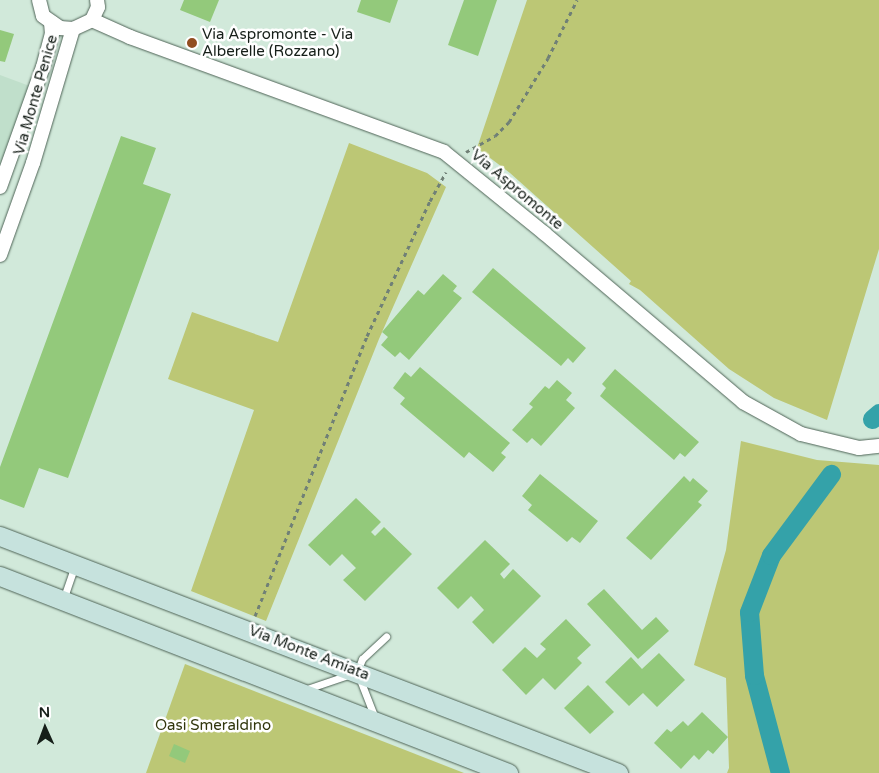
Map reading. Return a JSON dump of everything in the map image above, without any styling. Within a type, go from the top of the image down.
[{"type":"main road","name":"Via Monte Amiata","points":[[0,536],[250,630],[618,773]]},
{"type":"main road","points":[[0,576],[301,691],[508,773]]},
{"type":"street","points":[[39,0],[43,16],[60,28],[73,29],[92,20],[98,7],[97,0]]},
{"type":"street","name":"Via Aspromonte","points":[[92,20],[130,37],[444,152],[743,402],[801,434],[859,448],[879,446]]},
{"type":"street","name":"Via Monte Penice","points":[[0,187],[43,66],[52,34],[51,22]]},
{"type":"street","name":"Via Monte Penice","points":[[0,254],[33,163],[73,29]]},
{"type":"lane","points":[[63,600],[75,564]]},
{"type":"lane","points":[[376,721],[357,672],[362,659],[386,637]]},
{"type":"lane","points":[[301,691],[357,672]]},
{"type":"path","points":[[250,630],[367,336],[430,200],[454,159],[495,136],[509,122],[548,58],[577,0]]},
{"type":"shaded area","points":[[0,75],[35,88],[0,187]]},
{"type":"green space","points":[[527,0],[879,0],[879,249],[827,420],[774,398],[729,369],[640,290],[629,284],[631,281],[510,173],[477,148]]},
{"type":"green space","points":[[349,143],[427,173],[446,187],[379,339],[266,621],[191,591],[254,410],[168,379],[192,312],[278,342]]},
{"type":"green space","points":[[741,441],[817,460],[879,465],[879,773],[727,773],[729,768],[726,678],[694,665],[726,550]]},
{"type":"green space","name":"Oasi Smeraldino","points":[[185,664],[464,773],[146,773]]},
{"type":"building","points":[[184,0],[219,0],[210,22],[180,10]]},
{"type":"building","points":[[361,0],[398,0],[390,23],[357,12]]},
{"type":"building","points":[[464,0],[497,0],[478,56],[448,45]]},
{"type":"building","points":[[0,30],[14,34],[5,62],[0,61]]},
{"type":"building","points":[[121,136],[156,148],[143,184],[171,194],[68,478],[39,468],[24,508],[0,499],[0,467]]},
{"type":"building","points":[[493,268],[586,348],[573,363],[568,358],[561,366],[472,292]]},
{"type":"building","points":[[443,274],[457,286],[453,291],[462,298],[409,360],[400,352],[395,357],[381,345],[388,337],[382,332],[418,290],[424,295]]},
{"type":"building","points":[[420,367],[510,443],[501,453],[506,457],[493,472],[469,452],[464,458],[400,404],[405,398],[393,388],[405,372],[411,377]]},
{"type":"building","points":[[615,369],[699,442],[685,457],[680,453],[674,460],[600,396],[606,388],[602,384]]},
{"type":"building","points":[[557,380],[572,393],[566,400],[575,408],[541,446],[532,438],[527,443],[512,430],[533,407],[529,404],[545,386],[549,389]]},
{"type":"building","points":[[540,474],[598,521],[580,543],[572,537],[567,542],[528,510],[532,505],[522,496]]},
{"type":"building","points":[[684,476],[690,482],[693,478],[708,491],[698,502],[702,505],[651,560],[626,538]]},
{"type":"building","points":[[356,498],[381,522],[371,532],[375,536],[384,527],[412,554],[365,601],[343,580],[356,568],[342,554],[330,566],[308,545]]},
{"type":"building","points":[[485,540],[510,564],[500,574],[504,579],[513,569],[541,596],[493,644],[472,622],[484,610],[471,596],[458,609],[437,588]]},
{"type":"building","points":[[604,589],[642,630],[656,617],[669,631],[638,659],[587,604]]},
{"type":"building","points":[[566,619],[591,645],[577,658],[582,663],[555,690],[543,678],[526,695],[502,670],[525,647],[537,658],[546,649],[540,644]]},
{"type":"building","points":[[659,653],[685,680],[657,707],[643,693],[629,706],[605,682],[631,657],[642,669]]},
{"type":"building","points":[[588,685],[614,712],[590,734],[564,708]]},
{"type":"building","points":[[702,712],[728,737],[713,754],[708,750],[699,760],[694,755],[681,769],[654,743],[667,729],[671,732],[683,721],[688,726]]},
{"type":"building","points":[[174,744],[190,751],[185,763],[169,756]]},
{"type":"waterway","points":[[872,419],[879,413]]},
{"type":"waterway","points":[[780,773],[754,675],[749,612],[771,555],[831,474]]},
{"type":"place","name":"Via Aspromonte - Via Alberelle (Rozzano)","points":[[192,43]]}]
